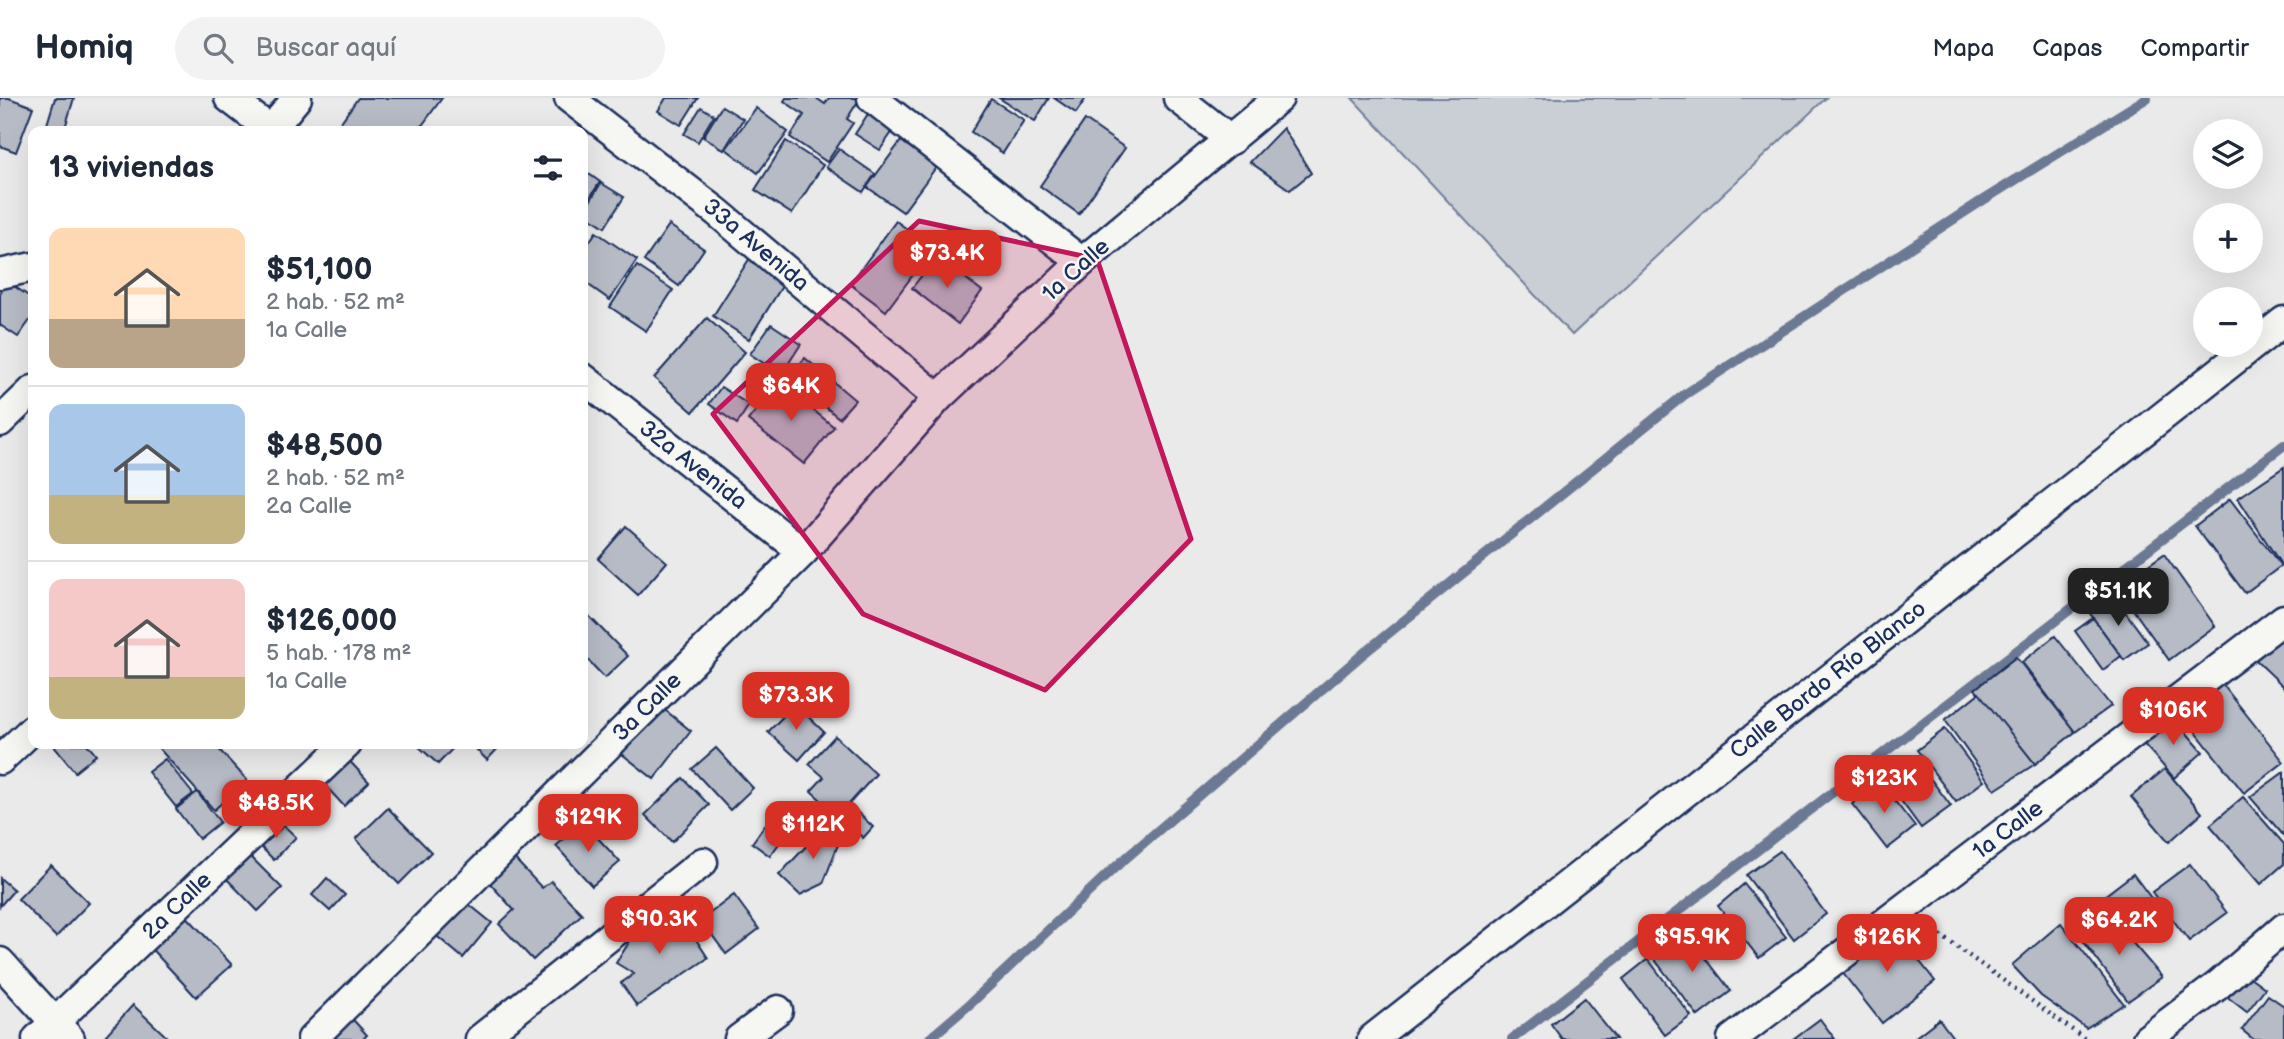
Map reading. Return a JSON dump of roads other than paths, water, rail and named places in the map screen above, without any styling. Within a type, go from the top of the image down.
[{"type":"street","points":[[229,98],[265,126]]},
{"type":"street","points":[[275,126],[297,98]]},
{"type":"street","name":"33a Avenida","points":[[569,98],[717,212],[938,398]]},
{"type":"street","points":[[872,98],[1082,262]]},
{"type":"street","points":[[1178,98],[1231,140]]},
{"type":"street","name":"1a Calle","points":[[803,552],[938,398],[1082,262],[1279,98]]},
{"type":"street","points":[[0,274],[28,268]]},
{"type":"street","name":"Calle Bordo Río Blanco","points":[[1372,1039],[2284,321]]},
{"type":"street","name":"32a Avenida","points":[[588,381],[803,552]]},
{"type":"street","points":[[0,422],[28,395]]},
{"type":"street","name":"3a Calle","points":[[312,1039],[803,552]]},
{"type":"street","name":"1a Calle","points":[[1732,1039],[2284,619]]},
{"type":"street","points":[[0,760],[28,734]]},
{"type":"street","name":"2a Calle","points":[[54,1033],[343,749]]},
{"type":"street","points":[[498,1033],[703,862]]},
{"type":"street","points":[[2147,1039],[2217,986],[2284,928]]},
{"type":"street","points":[[0,962],[54,1033]]},
{"type":"street","points":[[739,1039],[778,1010]]},
{"type":"waterway","points":[[929,1039],[1111,871],[1364,653],[1684,395],[1980,202],[2147,98]]},
{"type":"waterway","points":[[1512,1039],[2284,445]]}]
